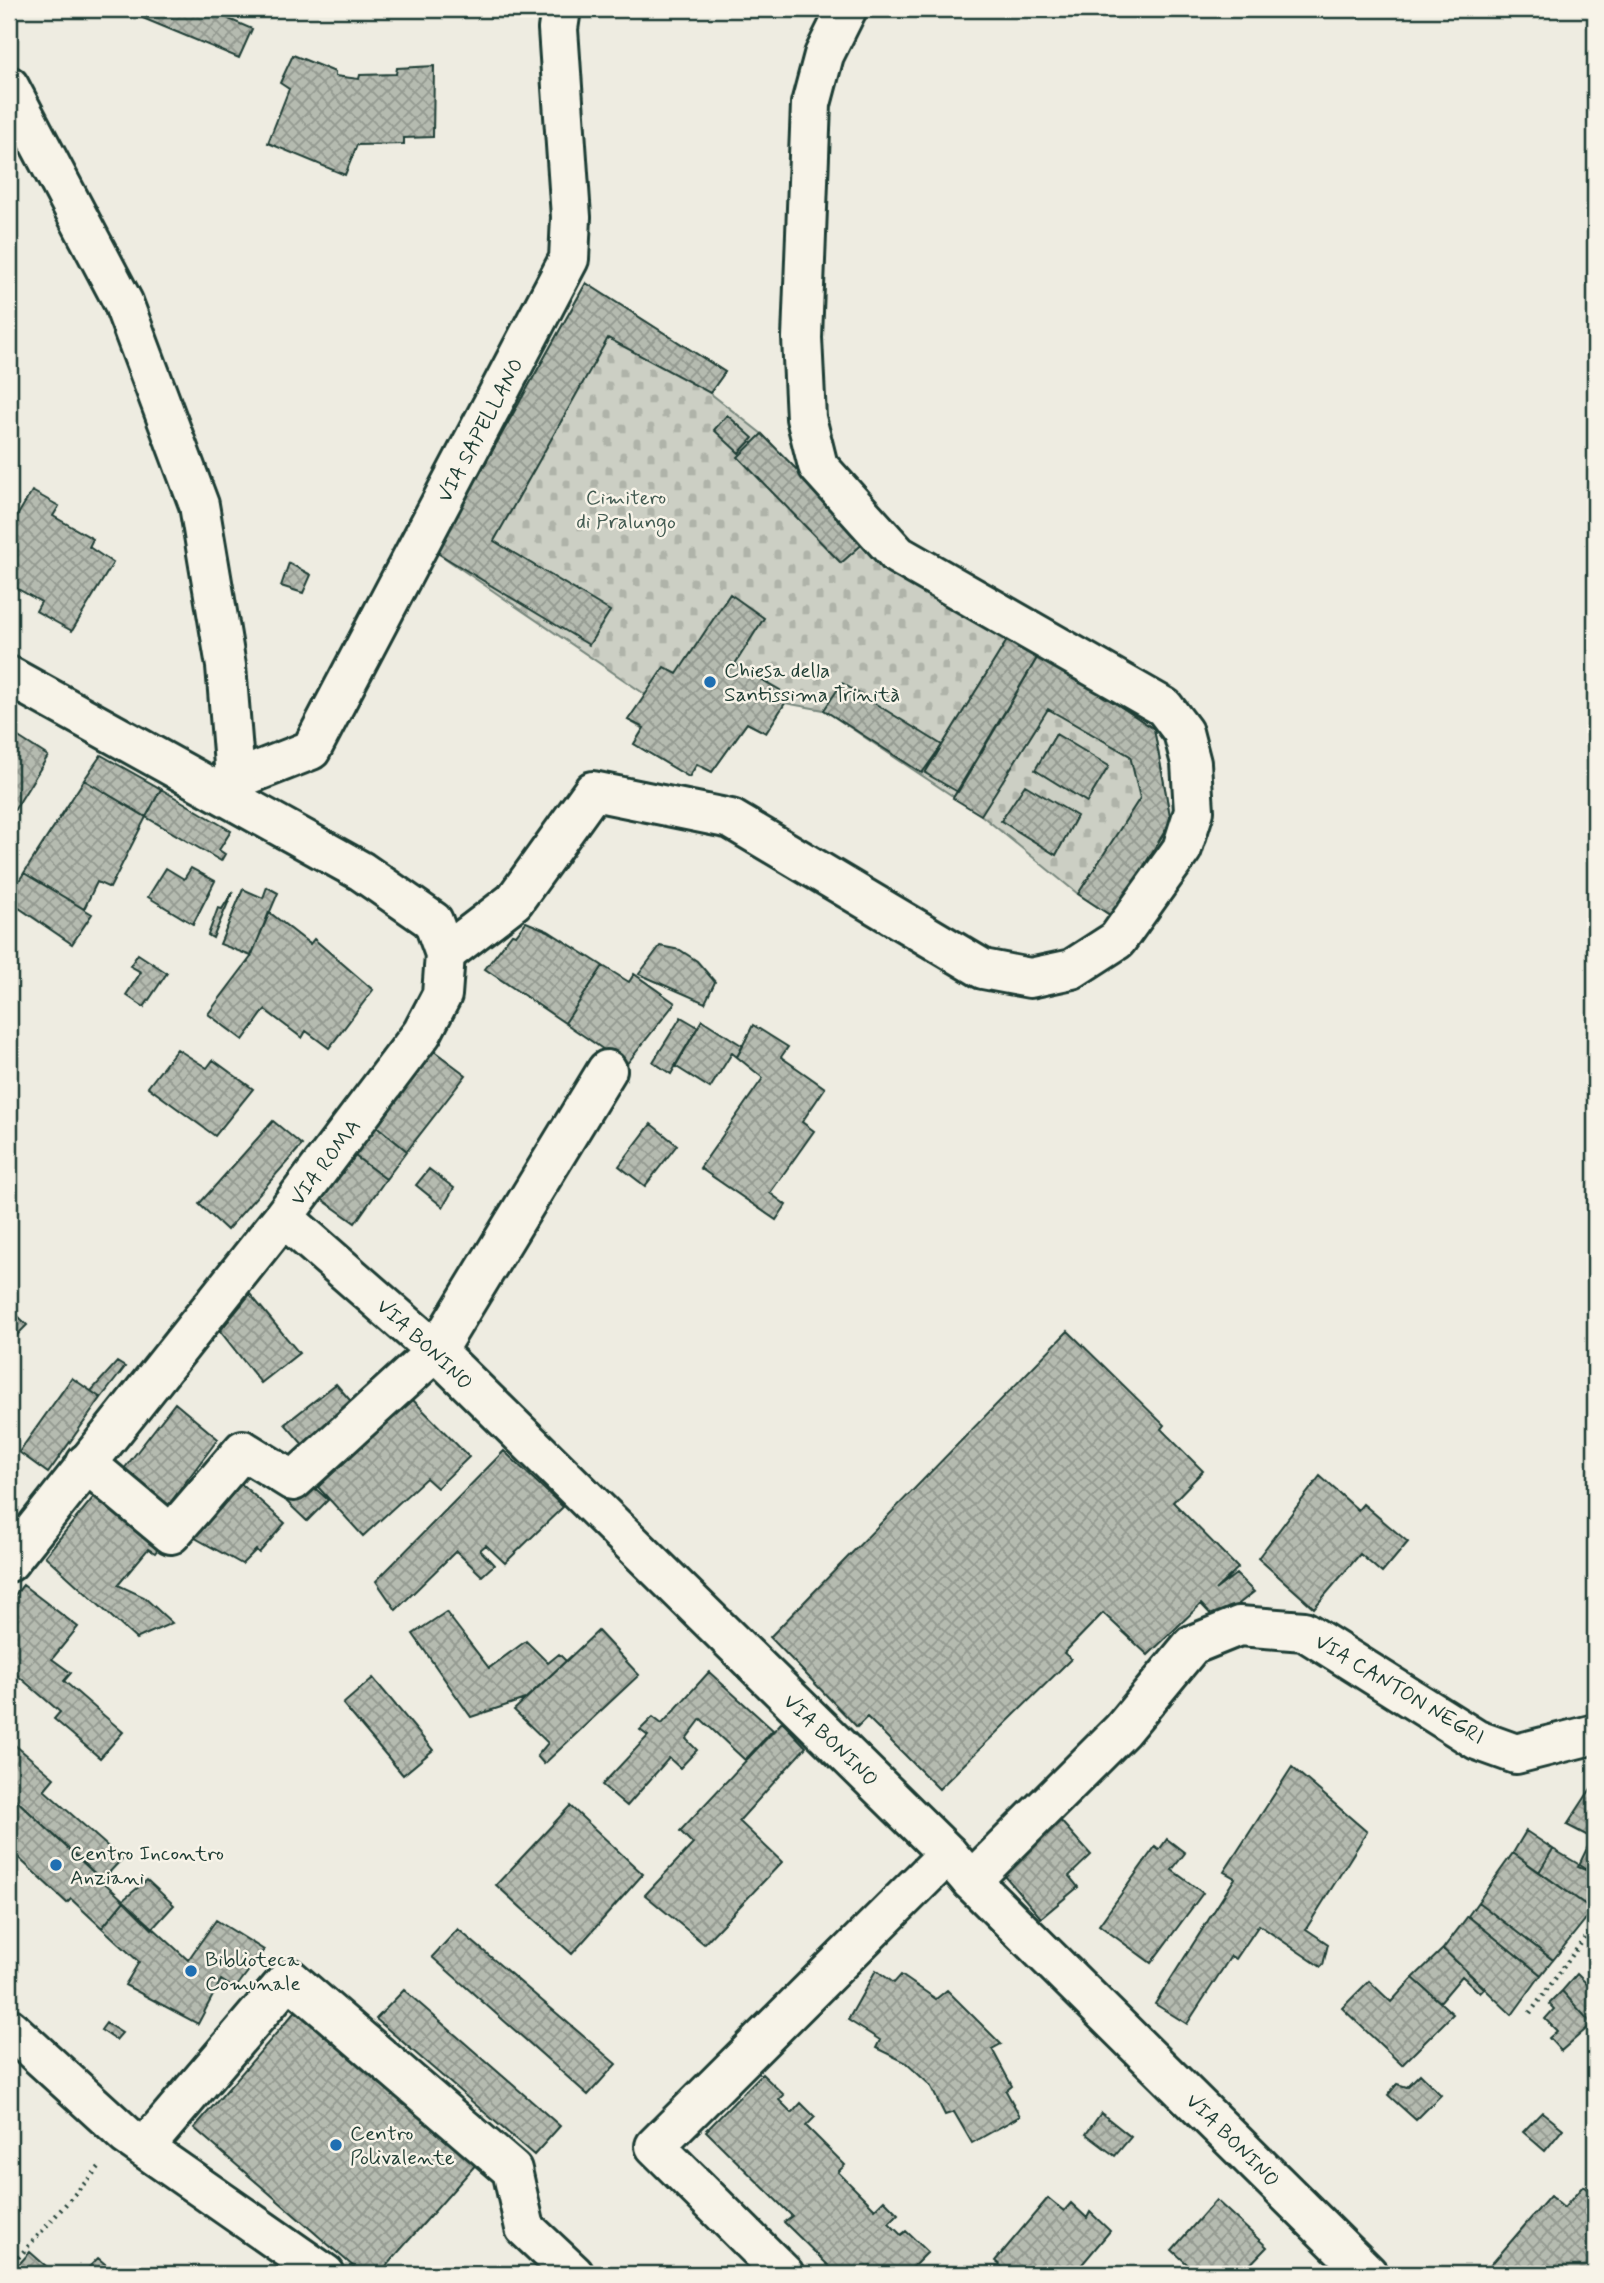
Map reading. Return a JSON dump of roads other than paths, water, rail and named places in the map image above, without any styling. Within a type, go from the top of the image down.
[{"type":"street","name":"VIA SAPELLANO","points":[[236,791],[312,750],[569,259],[571,217],[558,29],[561,9]]},
{"type":"street","points":[[445,954],[514,901],[593,791],[731,819],[983,969],[1030,978],[1072,969],[1117,940],[1182,849],[1194,811],[1191,763],[1183,732],[1164,707],[898,555],[818,466],[806,418],[802,338],[811,104],[824,55],[847,9]]},
{"type":"street","points":[[9,86],[123,302],[199,505],[226,666],[236,791]]},
{"type":"street","name":"VIA ROMA","points":[[9,676],[236,791],[361,870],[433,921],[445,954],[442,995],[422,1033],[283,1217],[9,1562]]},
{"type":"street","points":[[86,1463],[171,1534],[243,1450],[293,1481],[436,1351],[607,1070]]},
{"type":"street","name":"VIA BONINO","points":[[283,1217],[436,1351],[1368,2274]]},
{"type":"street","name":"VIA CANTON NEGRI","points":[[784,2274],[655,2146],[959,1867],[1122,1730],[1192,1645],[1239,1626],[1304,1632],[1477,1740],[1516,1754],[1595,1734]]},
{"type":"street","points":[[136,2142],[289,1978],[512,2170],[525,2228],[573,2274]]},
{"type":"street","points":[[9,2028],[136,2142],[325,2274]]},
{"type":"place","name":"Chiesa della Santissima Trinità","points":[[710,682]]},
{"type":"place","name":"Centro Incontro Anziani","points":[[56,1865]]},
{"type":"place","name":"Biblioteca Comunale","points":[[191,1971]]},
{"type":"place","name":"Centro Polivalente","points":[[336,2145]]},
{"type":"park label","name":"Cimitero di Pralungo","points":[[626,509]]}]
